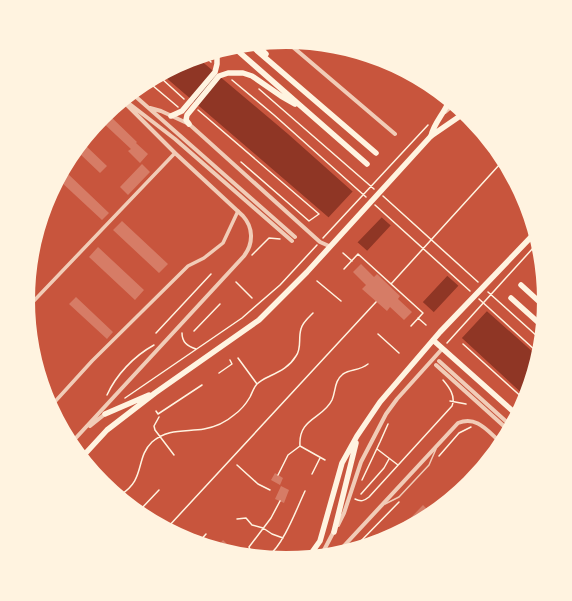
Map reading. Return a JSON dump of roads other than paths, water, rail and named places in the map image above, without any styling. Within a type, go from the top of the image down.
[{"type":"main road","points":[[262,50],[279,70]]},
{"type":"main road","points":[[257,51],[376,153]]},
{"type":"main road","points":[[240,53],[367,164]]},
{"type":"main road","points":[[171,116],[182,111],[215,72],[217,58]]},
{"type":"main road","points":[[189,124],[186,120],[187,116],[220,76],[235,72],[243,72],[252,76],[281,96],[304,108]]},
{"type":"main road","points":[[431,136],[435,125],[444,113],[446,107]]},
{"type":"main road","points":[[86,453],[107,430],[155,393],[259,320],[274,306],[431,136],[459,117]]},
{"type":"main road","points":[[313,551],[320,542],[342,463],[380,402],[440,332],[530,238]]},
{"type":"main road","points":[[521,285],[538,300]]},
{"type":"main road","points":[[511,298],[537,321]]},
{"type":"main road","points":[[433,340],[513,411]]},
{"type":"main road","points":[[105,414],[155,393]]},
{"type":"main road","points":[[334,532],[358,436]]},
{"type":"street","points":[[298,49],[395,134]]},
{"type":"street","points":[[137,98],[295,237]]},
{"type":"street","points":[[129,104],[175,139],[292,241]]},
{"type":"street","points":[[75,439],[246,252],[250,243],[250,230],[247,221],[175,153],[128,105]]},
{"type":"street","points":[[150,108],[161,111],[189,124],[320,242],[329,246]]},
{"type":"street","points":[[444,113],[449,109]]},
{"type":"street","points":[[34,302],[175,153]]},
{"type":"street","points":[[55,402],[92,361],[188,266],[204,258],[223,242],[238,211]]},
{"type":"street","points":[[324,549],[344,514],[361,462],[386,414],[397,399],[442,349]]},
{"type":"street","points":[[504,426],[437,363],[507,422]]},
{"type":"street","points":[[80,434],[105,414]]},
{"type":"street","points":[[344,546],[453,427],[464,421],[472,420],[484,427],[497,439]]},
{"type":"lane","points":[[382,506],[399,497],[429,465],[438,445]]}]
